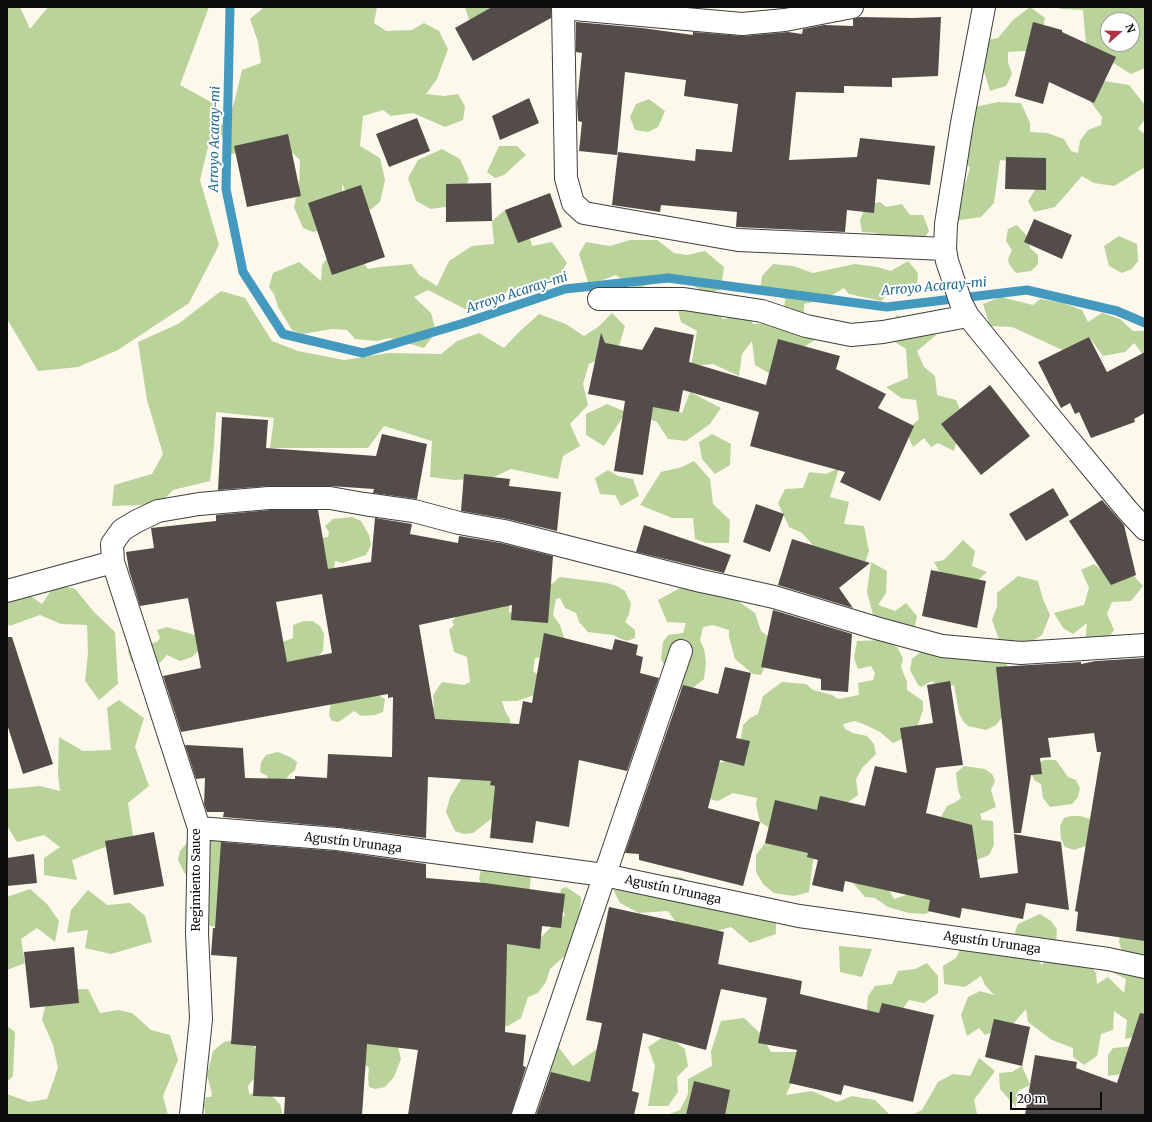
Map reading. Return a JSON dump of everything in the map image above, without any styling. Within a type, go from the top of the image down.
[{"type":"street","points":[[852,7],[785,20],[742,24],[563,7],[566,178],[573,203],[584,213],[738,240],[946,255]]},
{"type":"street","points":[[984,7],[962,124],[946,224],[946,255],[965,310],[1069,440],[1128,511],[1145,529]]},
{"type":"street","points":[[599,299],[684,299],[762,311],[806,326],[850,335],[883,332],[965,310]]},
{"type":"street","name":"Regimiento Sauce","points":[[191,1115],[200,1019],[197,933],[199,828],[113,562],[112,544],[122,530],[137,521],[158,511],[200,504],[269,498],[330,498],[414,511],[459,523],[504,531],[701,582],[774,598],[942,646],[1021,653],[1145,645]]},
{"type":"street","points":[[7,591],[113,562]]},
{"type":"street","points":[[523,1115],[681,651]]},
{"type":"street","name":"Agustín Urunaga","points":[[199,828],[337,839],[604,875],[799,916],[1108,959],[1145,967]]},
{"type":"green space","points":[[7,7],[20,7],[30,29],[48,7],[209,7],[180,85],[218,106],[200,180],[219,245],[189,303],[118,350],[78,367],[38,371],[7,319]]},
{"type":"green space","points":[[264,7],[377,7],[374,23],[386,31],[412,30],[424,23],[439,31],[448,49],[437,79],[426,94],[444,96],[458,94],[465,106],[463,120],[445,127],[413,113],[391,116],[383,110],[363,116],[360,146],[380,158],[385,180],[380,202],[370,210],[350,200],[342,184],[342,218],[329,228],[313,232],[303,228],[294,207],[299,187],[300,160],[284,145],[231,154],[219,130],[228,112],[233,107],[242,70],[261,63],[258,42],[250,19]]},
{"type":"green space","points":[[465,7],[504,7],[469,20]]},
{"type":"green space","points":[[1030,7],[1045,18],[1042,33],[1026,51],[1008,52],[1008,62],[1012,74],[1006,86],[990,91],[983,68],[980,41],[998,38],[1013,20]]},
{"type":"green space","points":[[1059,7],[1145,7],[1145,68],[1131,74],[1086,45],[1083,10],[1061,9]]},
{"type":"green space","points":[[1104,81],[1129,85],[1145,105],[1145,119],[1138,129],[1145,134],[1145,167],[1114,186],[1094,183],[1082,176],[1055,207],[1034,212],[1028,201],[1041,180],[1018,162],[1000,160],[994,203],[981,217],[953,221],[945,187],[965,184],[970,168],[960,152],[975,107],[998,102],[1021,103],[1030,123],[1030,132],[1047,133],[1064,139],[1071,151],[1078,153],[1080,141],[1088,130],[1101,125],[1102,117],[1090,101]]},
{"type":"green space","points":[[649,99],[665,111],[658,127],[648,132],[635,130],[630,117],[636,104]]},
{"type":"green space","points":[[499,146],[517,146],[526,155],[504,175],[495,178],[487,172]]},
{"type":"green space","points":[[442,149],[460,159],[469,179],[457,205],[431,209],[416,201],[408,178],[418,160]]},
{"type":"green space","points":[[880,202],[886,207],[902,204],[910,215],[923,215],[929,231],[923,241],[879,238],[876,233],[862,232],[860,220],[866,205]]},
{"type":"green space","points":[[505,210],[530,238],[532,246],[552,242],[567,263],[554,284],[527,286],[509,290],[488,306],[469,311],[428,290],[414,297],[431,313],[436,332],[424,348],[389,338],[377,341],[355,339],[347,330],[332,329],[302,334],[292,330],[278,307],[274,294],[269,287],[273,273],[299,262],[321,281],[322,265],[333,250],[354,250],[368,269],[412,264],[419,275],[437,286],[449,261],[472,246],[494,244],[492,221]]},
{"type":"green space","points":[[1017,225],[1027,236],[1030,248],[1038,255],[1038,264],[1031,271],[1016,273],[1009,264],[1008,259],[1012,250],[1006,241],[1008,229]]},
{"type":"green space","points":[[1119,236],[1137,244],[1138,261],[1132,269],[1122,273],[1109,266],[1104,246]]},
{"type":"green space","points":[[630,240],[657,240],[674,253],[687,255],[705,251],[724,267],[721,289],[708,294],[681,279],[651,284],[635,289],[616,275],[600,281],[588,282],[579,254],[586,242],[610,246]]},
{"type":"green space","points":[[908,261],[918,273],[917,287],[905,291],[892,291],[881,301],[849,294],[844,288],[825,299],[804,304],[804,329],[815,340],[797,351],[772,375],[755,365],[752,341],[742,354],[739,376],[713,364],[691,366],[697,331],[681,322],[677,306],[704,296],[723,319],[747,314],[753,324],[764,323],[771,327],[784,315],[785,299],[760,290],[762,276],[773,264],[793,266],[813,273],[855,264],[877,267],[891,271]]},
{"type":"green space","points":[[221,291],[245,298],[272,341],[298,351],[344,360],[389,353],[441,354],[457,341],[479,333],[504,348],[539,314],[566,324],[584,336],[598,327],[612,313],[625,326],[618,349],[589,364],[583,384],[588,405],[570,424],[580,446],[563,456],[558,479],[511,469],[494,477],[455,480],[430,477],[432,441],[384,426],[368,448],[270,448],[274,418],[216,412],[210,481],[173,490],[159,504],[112,506],[114,485],[152,474],[163,454],[147,400],[138,342],[178,324]]},
{"type":"green space","points":[[1001,297],[1033,305],[1040,299],[1063,303],[1082,310],[1088,322],[1102,313],[1120,319],[1133,331],[1145,331],[1145,357],[1134,343],[1125,352],[1103,356],[1089,337],[1067,352],[1012,327],[990,326],[983,304]]},
{"type":"green space","points":[[897,315],[909,322],[924,317],[936,335],[917,351],[924,367],[935,376],[937,395],[956,400],[963,417],[954,451],[938,443],[931,447],[924,438],[913,447],[906,431],[919,419],[916,400],[901,398],[886,387],[908,378],[906,349],[884,335]]},
{"type":"green space","points":[[690,392],[721,408],[710,424],[686,441],[668,439],[657,422],[639,415],[650,400],[682,413]]},
{"type":"green space","points":[[607,404],[626,412],[604,446],[586,435],[586,414]]},
{"type":"green space","points":[[712,434],[731,444],[730,465],[715,474],[702,459],[699,442]]},
{"type":"green space","points":[[694,461],[710,479],[713,504],[730,520],[729,543],[706,543],[695,539],[693,518],[672,518],[640,505],[661,472],[682,467]]},
{"type":"green space","points":[[839,468],[830,497],[849,502],[844,524],[864,526],[869,551],[865,563],[826,560],[802,533],[789,527],[778,503],[785,489],[803,488],[809,472],[826,474]]},
{"type":"green space","points":[[608,470],[618,476],[633,479],[639,496],[621,506],[615,495],[600,494],[595,478]]},
{"type":"green space","points":[[352,517],[361,521],[369,535],[371,545],[366,555],[342,563],[335,561],[334,570],[289,568],[314,539],[328,537],[329,532],[325,526],[333,519]]},
{"type":"green space","points":[[963,540],[975,551],[972,566],[987,572],[969,588],[944,580],[934,562],[944,560]]},
{"type":"green space","points":[[871,562],[887,571],[886,593],[878,605],[895,611],[906,603],[917,616],[914,632],[876,626],[867,592]]},
{"type":"green space","points":[[1094,564],[1115,582],[1132,574],[1143,586],[1131,601],[1112,602],[1107,614],[1114,630],[1102,648],[1085,640],[1087,623],[1073,634],[1063,628],[1054,613],[1084,605],[1089,588],[1081,570]]},
{"type":"green space","points":[[1018,576],[1038,581],[1043,599],[1050,615],[1042,635],[1023,647],[999,640],[992,620],[997,607],[997,593]]},
{"type":"green space","points":[[560,577],[607,583],[617,586],[625,591],[631,604],[629,614],[625,622],[635,630],[635,638],[627,641],[613,635],[588,632],[579,622],[576,613],[565,608],[560,598],[556,599],[553,615],[560,625],[565,640],[550,656],[535,658],[533,671],[541,677],[540,693],[517,701],[502,701],[505,711],[510,719],[510,730],[456,732],[416,709],[430,710],[434,706],[433,695],[442,682],[464,685],[470,682],[467,657],[454,652],[449,630],[454,625],[452,621],[462,611],[510,596],[509,612],[520,616],[540,588],[553,583]]},
{"type":"green space","points":[[55,584],[75,589],[94,612],[115,632],[118,684],[99,700],[85,681],[88,652],[87,625],[61,624],[40,615],[9,626],[7,621],[7,601],[22,590],[42,604]]},
{"type":"green space","points":[[680,588],[714,592],[732,597],[755,613],[761,631],[773,640],[771,654],[761,675],[753,674],[735,659],[729,637],[729,630],[713,625],[703,627],[700,640],[704,649],[706,662],[704,679],[689,691],[681,690],[668,680],[667,670],[661,659],[663,642],[668,635],[683,633],[686,623],[667,622],[658,600]]},
{"type":"green space","points":[[304,621],[313,621],[320,626],[324,634],[323,651],[314,661],[297,667],[237,652],[280,643],[293,638],[293,625]]},
{"type":"green space","points":[[167,627],[198,636],[201,648],[192,657],[180,661],[167,655],[154,669],[137,667],[131,661],[128,651],[131,642],[148,644],[157,642],[160,638],[157,630]]},
{"type":"green space","points":[[882,640],[897,647],[903,658],[901,667],[907,682],[907,690],[923,701],[923,710],[915,733],[893,743],[880,732],[855,721],[843,724],[845,729],[853,733],[867,736],[874,744],[876,754],[862,768],[856,779],[858,795],[837,810],[781,817],[768,827],[760,822],[756,805],[757,798],[733,793],[718,801],[705,798],[715,764],[734,759],[740,744],[743,725],[750,718],[758,714],[763,696],[782,682],[806,684],[813,690],[832,695],[838,699],[859,695],[858,683],[873,680],[875,673],[871,666],[858,669],[854,658],[857,641]]},
{"type":"green space","points":[[923,650],[1004,658],[1010,672],[1006,712],[996,725],[986,730],[968,726],[963,721],[959,713],[954,685],[941,689],[932,681],[921,687],[918,685],[910,670],[912,659]]},
{"type":"green space","points":[[375,693],[385,699],[383,712],[375,715],[361,716],[354,711],[338,722],[332,721],[329,715],[331,702]]},
{"type":"green space","points":[[119,700],[144,718],[135,747],[149,786],[128,803],[133,836],[72,860],[77,880],[44,875],[44,858],[60,847],[44,835],[17,842],[7,826],[8,789],[40,786],[60,791],[58,774],[59,737],[83,751],[111,750],[107,708]]},
{"type":"green space","points":[[278,752],[297,762],[295,770],[289,775],[283,784],[269,784],[267,776],[260,772],[261,762],[266,755]]},
{"type":"green space","points":[[1044,760],[1056,760],[1068,777],[1076,780],[1080,788],[1078,797],[1072,804],[1050,807],[1043,798],[1041,784],[1034,780],[1031,771],[1035,765]]},
{"type":"green space","points":[[964,766],[985,769],[992,774],[995,781],[991,790],[996,807],[980,814],[982,820],[993,821],[994,845],[989,855],[972,862],[943,824],[941,817],[947,806],[961,798],[958,790],[956,773]]},
{"type":"green space","points":[[465,773],[497,773],[504,809],[473,833],[464,834],[455,831],[446,812],[450,797]]},
{"type":"green space","points":[[1080,816],[1097,821],[1091,844],[1074,850],[1065,847],[1061,839],[1060,826],[1064,818]]},
{"type":"green space","points":[[224,836],[234,857],[217,927],[203,922],[188,896],[187,887],[191,881],[184,872],[178,860],[180,851],[191,838]]},
{"type":"green space","points":[[768,839],[814,854],[809,892],[794,896],[774,893],[763,884],[756,872],[756,855]]},
{"type":"green space","points":[[525,863],[531,876],[529,896],[534,945],[565,915],[559,900],[561,889],[566,887],[581,897],[580,925],[567,954],[550,969],[546,982],[538,993],[528,997],[521,1018],[508,1026],[495,1026],[483,887],[479,879],[481,870]]},
{"type":"green space","points":[[850,875],[884,880],[894,899],[913,893],[934,902],[935,907],[926,914],[909,913],[888,907],[875,898],[865,897],[853,883]]},
{"type":"green space","points":[[662,876],[681,877],[707,891],[776,914],[776,934],[750,943],[731,927],[710,933],[683,932],[668,911],[639,913],[620,903],[614,891],[626,878],[651,893]]},
{"type":"green space","points":[[30,889],[47,904],[59,921],[55,942],[37,928],[21,939],[25,963],[7,970],[7,897]]},
{"type":"green space","points":[[88,890],[107,905],[130,903],[145,916],[152,942],[111,954],[85,948],[88,930],[67,933],[71,910]]},
{"type":"green space","points":[[1145,909],[1145,955],[1137,959],[1129,952],[1122,951],[1119,942],[1121,929]]},
{"type":"green space","points":[[1040,914],[1051,921],[1057,929],[1056,943],[1028,942],[1026,936],[1021,938],[1017,937],[1015,932],[1018,924]]},
{"type":"green space","points":[[839,946],[872,949],[862,977],[840,972]]},
{"type":"green space","points":[[961,948],[1029,951],[1042,965],[1053,950],[1089,963],[1096,973],[1097,984],[1108,977],[1124,993],[1126,979],[1114,973],[1127,963],[1145,969],[1145,1034],[1125,1039],[1127,1020],[1114,1011],[1113,1030],[1101,1034],[1097,1056],[1084,1065],[1073,1057],[1073,1048],[1052,1040],[1028,1022],[1026,1009],[1013,1024],[985,1035],[979,1028],[967,1036],[961,1015],[968,997],[980,991],[994,995],[985,985],[981,976],[965,987],[944,984],[943,966],[956,958]]},
{"type":"green space","points":[[927,963],[938,976],[938,993],[924,1003],[909,1000],[900,1013],[866,1021],[868,996],[875,986],[892,984],[898,971],[915,969]]},
{"type":"green space","points":[[88,989],[100,1013],[118,1010],[132,1013],[151,1030],[170,1035],[178,1060],[163,1096],[168,1115],[7,1115],[7,1094],[29,1102],[47,1099],[58,1068],[53,1045],[42,1020],[49,990]]},
{"type":"green space","points":[[744,1018],[760,1033],[771,1052],[801,1052],[795,1075],[786,1095],[812,1091],[837,1102],[852,1096],[875,1100],[890,1115],[667,1115],[680,1110],[688,1094],[688,1079],[712,1066],[711,1051],[721,1021]]},
{"type":"green space","points":[[290,1022],[394,1031],[401,1059],[394,1077],[385,1087],[375,1089],[369,1087],[369,1068],[357,1058]]},
{"type":"green space","points":[[7,1026],[15,1032],[13,1076],[7,1082]]},
{"type":"green space","points":[[666,1035],[685,1049],[688,1066],[677,1077],[678,1092],[668,1106],[648,1106],[655,1066],[648,1047]]},
{"type":"green space","points":[[240,1038],[251,1041],[266,1064],[248,1086],[249,1094],[267,1091],[280,1104],[283,1115],[208,1115],[205,1113],[204,1105],[206,1097],[211,1097],[212,1094],[207,1075],[213,1051],[224,1042]]},
{"type":"green space","points":[[556,1044],[573,1066],[597,1049],[607,1066],[584,1091],[565,1081],[548,1077],[538,1062]]},
{"type":"green space","points":[[1136,1046],[1142,1071],[1108,1076],[1108,1055],[1113,1048]]},
{"type":"green space","points":[[979,1058],[995,1071],[974,1100],[976,1115],[912,1115],[922,1110],[938,1082],[953,1074],[970,1076]]},
{"type":"green space","points":[[1022,1066],[1030,1085],[1018,1091],[1016,1107],[1000,1089],[999,1073],[1012,1072]]},
{"type":"building","points":[[492,7],[551,7],[551,18],[473,61],[455,28]]},
{"type":"building","points":[[860,17],[941,17],[938,76],[892,78],[892,87],[844,86],[844,93],[796,92],[789,160],[857,157],[860,138],[935,146],[930,185],[877,179],[874,213],[847,210],[845,232],[736,227],[737,212],[661,205],[660,212],[612,205],[618,152],[695,161],[696,149],[732,152],[738,104],[684,96],[686,80],[625,72],[617,155],[579,151],[582,122],[578,121],[577,103],[582,53],[576,52],[576,22],[642,28],[693,35],[693,32],[743,36],[788,32],[802,34],[803,29],[824,25],[853,26],[853,19]]},
{"type":"building","points":[[1033,22],[1062,30],[1062,32],[1100,50],[1100,52],[1105,52],[1116,57],[1094,103],[1049,82],[1043,104],[1015,96]]},
{"type":"building","points":[[529,98],[539,123],[500,140],[492,116]]},
{"type":"building","points":[[417,118],[430,151],[389,167],[376,134]]},
{"type":"building","points":[[288,134],[301,196],[247,207],[234,146]]},
{"type":"building","points":[[1006,157],[1046,158],[1046,190],[1005,189]]},
{"type":"building","points":[[491,183],[492,221],[446,222],[446,184]]},
{"type":"building","points":[[361,185],[385,257],[332,275],[308,203]]},
{"type":"building","points":[[550,193],[562,227],[518,243],[505,210]]},
{"type":"building","points":[[1034,219],[1072,235],[1062,259],[1024,242]]},
{"type":"building","points":[[655,327],[694,335],[689,362],[766,385],[778,339],[840,356],[836,369],[886,394],[878,408],[914,426],[880,501],[840,482],[845,472],[750,446],[759,412],[683,390],[679,412],[653,407],[643,475],[614,471],[625,401],[588,394],[601,333],[605,343],[642,350]]},
{"type":"building","points":[[1089,337],[1107,372],[1145,352],[1145,413],[1134,419],[1135,422],[1091,438],[1079,412],[1075,414],[1070,403],[1061,408],[1038,362]]},
{"type":"building","points":[[990,385],[1030,436],[981,475],[941,424]]},
{"type":"building","points":[[222,417],[268,420],[266,448],[376,456],[382,434],[427,444],[417,499],[373,493],[374,489],[330,486],[269,486],[218,490]]},
{"type":"building","points":[[464,474],[510,479],[509,486],[561,492],[557,531],[507,519],[461,511]]},
{"type":"building","points":[[1053,488],[1069,515],[1026,541],[1009,514]]},
{"type":"building","points":[[1102,500],[1124,525],[1136,575],[1111,585],[1069,521]]},
{"type":"building","points":[[756,504],[784,514],[770,552],[743,542]]},
{"type":"building","points":[[270,510],[318,510],[328,569],[371,562],[375,518],[412,524],[410,534],[458,543],[459,536],[501,543],[553,556],[548,623],[511,620],[512,605],[419,625],[435,719],[519,724],[523,701],[532,703],[544,633],[612,650],[615,639],[638,645],[636,655],[643,657],[640,673],[659,678],[627,771],[579,760],[569,827],[536,821],[533,843],[490,838],[495,786],[490,785],[491,781],[428,777],[426,838],[338,827],[223,817],[224,812],[207,812],[204,804],[205,778],[196,779],[185,745],[243,748],[245,778],[295,779],[295,776],[327,778],[328,754],[392,757],[393,697],[388,698],[388,694],[181,732],[163,676],[201,668],[188,598],[140,606],[129,570],[126,552],[154,548],[151,528],[216,521],[216,515]],"holes":[[[322,594],[332,653],[287,662],[276,602]]]},
{"type":"building","points":[[644,525],[731,555],[724,573],[636,552]]},
{"type":"building","points":[[792,539],[870,563],[839,588],[853,608],[778,585]]},
{"type":"building","points":[[931,570],[986,581],[977,628],[922,616]]},
{"type":"building","points":[[773,610],[852,634],[848,692],[821,690],[821,679],[761,667]]},
{"type":"building","points":[[7,637],[12,637],[53,764],[23,774],[7,724]]},
{"type":"building","points":[[1145,658],[1145,941],[1076,931],[1078,912],[1075,911],[1101,752],[1097,752],[1094,733],[1048,738],[1051,757],[1040,758],[1042,774],[1031,775],[1021,833],[1014,833],[996,667],[1081,662],[1081,664],[1096,661]]},
{"type":"building","points":[[725,667],[751,673],[736,738],[750,741],[744,766],[720,760],[708,808],[760,822],[743,886],[639,860],[639,854],[625,853],[683,685],[718,694]]},
{"type":"building","points":[[950,681],[963,765],[936,768],[926,813],[972,825],[980,878],[1018,873],[1014,834],[1061,842],[1069,910],[1026,903],[1023,919],[962,908],[960,918],[928,911],[930,900],[845,881],[843,892],[812,885],[818,860],[807,857],[808,853],[765,843],[775,800],[817,810],[820,796],[865,806],[875,766],[907,773],[900,728],[933,723],[927,685]]},
{"type":"building","points":[[154,832],[164,886],[114,895],[105,841]]},
{"type":"building","points":[[221,842],[336,851],[426,864],[426,878],[485,883],[565,894],[561,928],[542,926],[540,949],[507,944],[505,1032],[526,1035],[523,1066],[526,1067],[511,1115],[408,1115],[418,1050],[367,1044],[362,1115],[284,1115],[285,1097],[253,1096],[256,1046],[231,1044],[237,957],[211,955],[213,928],[215,928]]},
{"type":"building","points":[[34,854],[37,883],[7,886],[7,858]]},
{"type":"building","points":[[609,907],[724,932],[718,964],[802,981],[800,994],[879,1013],[882,1003],[934,1015],[913,1102],[844,1085],[841,1095],[789,1083],[797,1050],[758,1043],[767,998],[721,989],[706,1050],[643,1033],[632,1091],[639,1093],[634,1115],[536,1115],[551,1072],[590,1082],[602,1023],[586,1020]]},
{"type":"building","points":[[74,947],[79,1003],[30,1008],[24,952]]},
{"type":"building","points":[[1140,1013],[1145,1014],[1145,1115],[1025,1115],[1035,1055],[1077,1062],[1076,1068],[1117,1083]]},
{"type":"building","points":[[994,1019],[1030,1027],[1022,1066],[985,1057]]},
{"type":"building","points":[[694,1081],[730,1090],[725,1115],[686,1115]]},
{"type":"waterway","name":"Arroyo Acaray-mi","points":[[230,7],[226,189],[243,272],[283,334],[363,353],[464,323],[565,289],[668,278],[887,307],[1027,290],[1117,311],[1145,323]]}]
